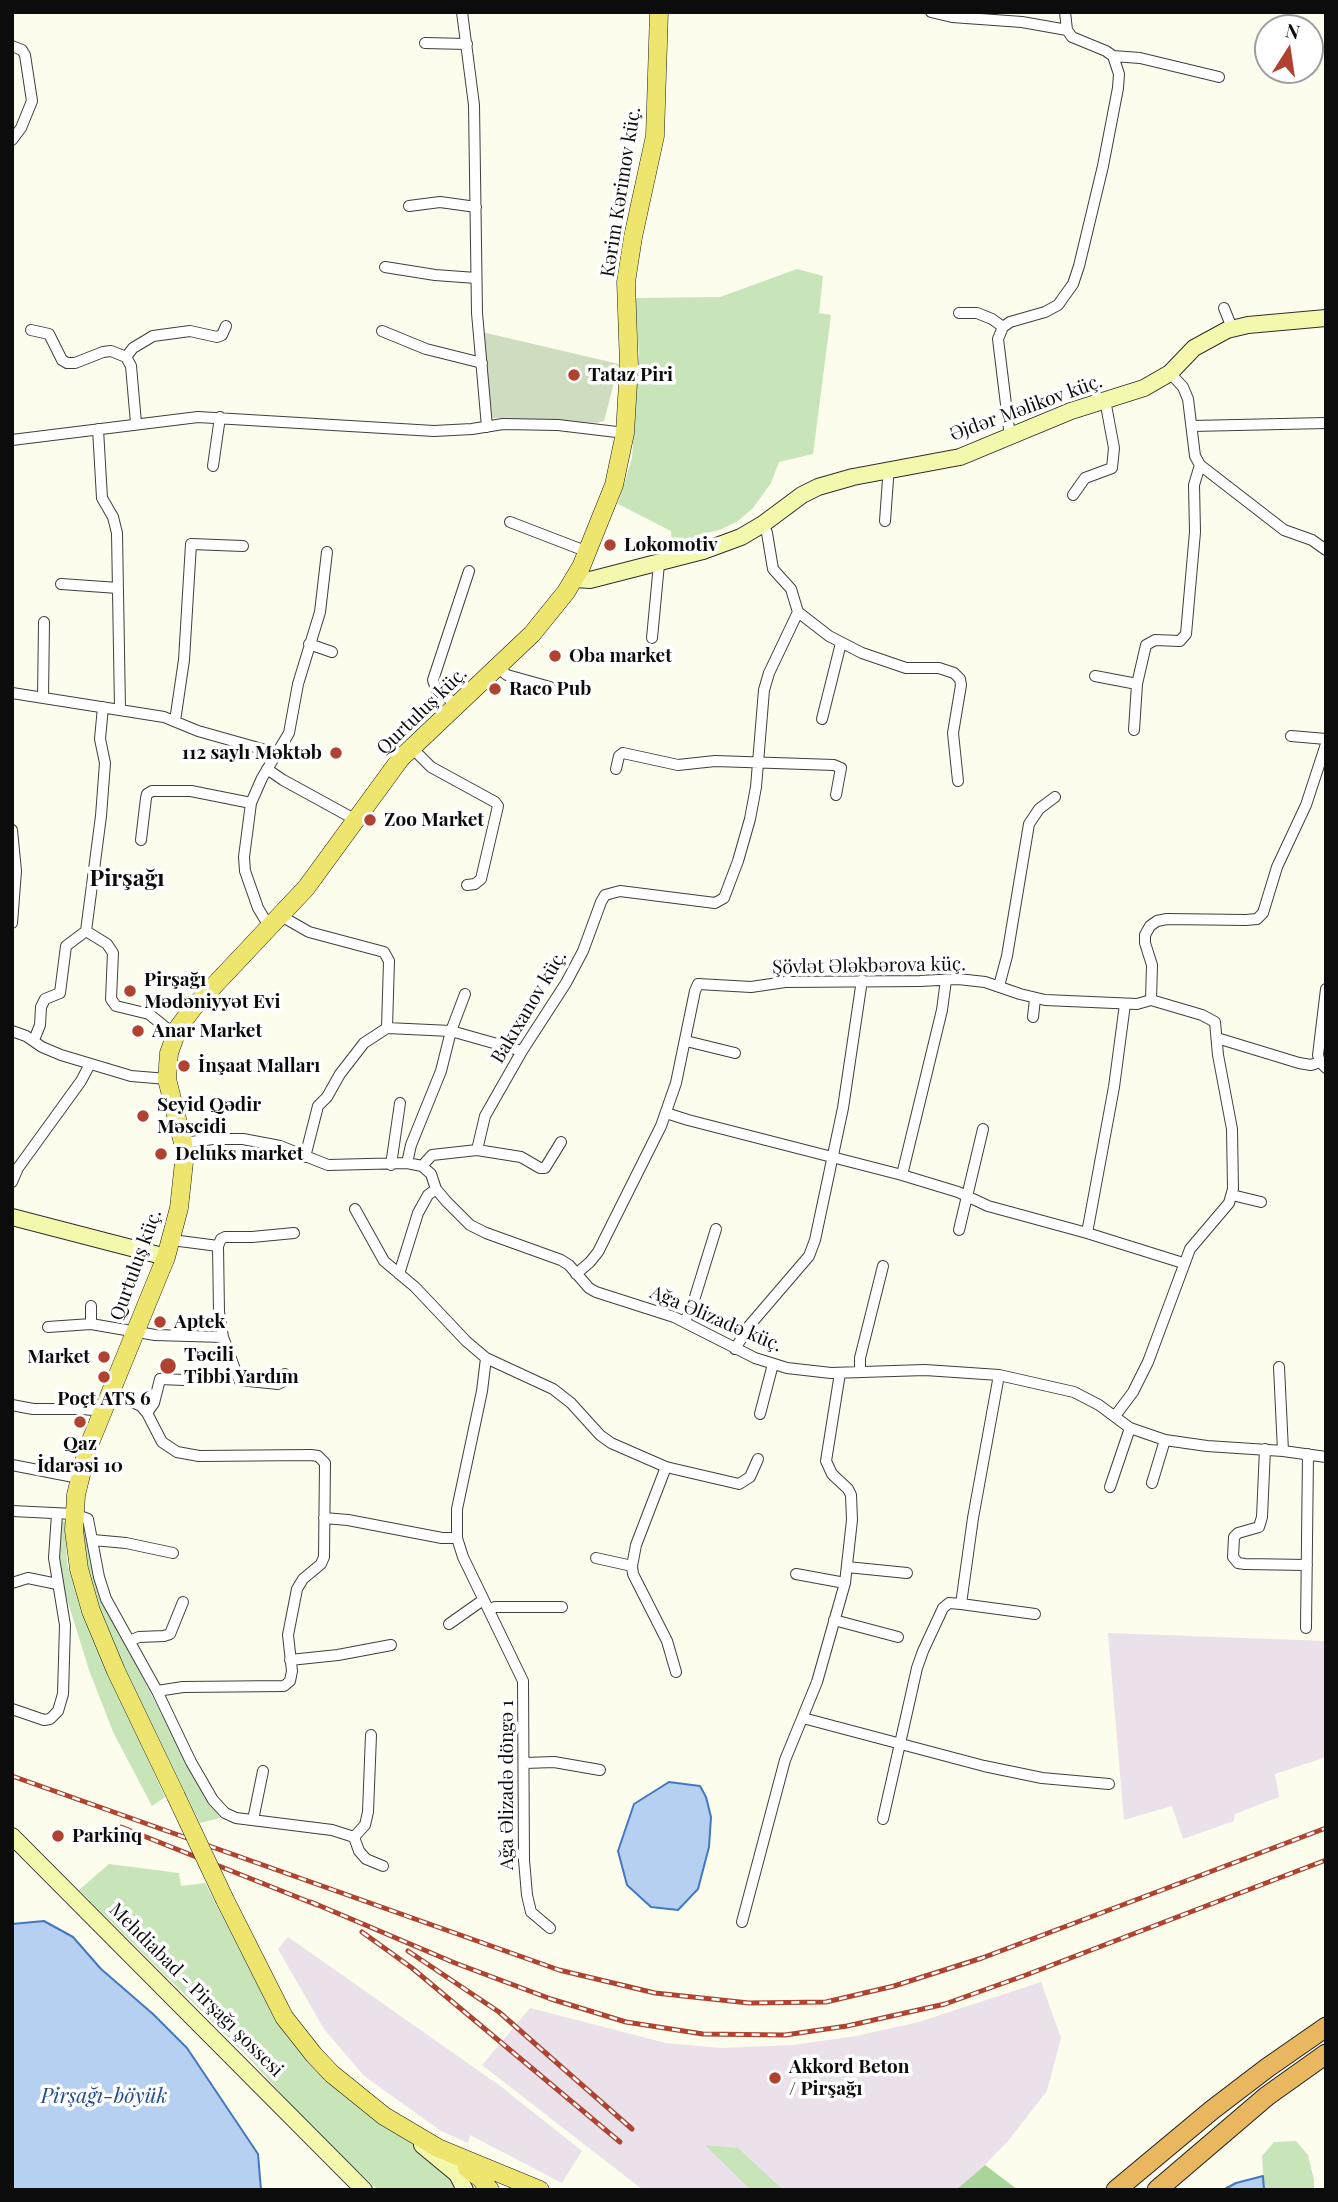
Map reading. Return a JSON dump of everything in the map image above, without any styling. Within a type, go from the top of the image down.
[{"type":"highway","points":[[1116,2190],[1267,2068],[1326,2027]]},
{"type":"highway","points":[[1158,2190],[1267,2096],[1326,2054]]},
{"type":"highway","points":[[1126,2190],[1161,2152]]},
{"type":"main road","name":"Kərim Kərimov küç.","points":[[575,579],[614,485],[625,433],[629,366],[626,282],[655,136],[659,12]]},
{"type":"main road","name":"Qurtuluş küç.","points":[[438,2148],[384,2116],[332,2074],[297,2036],[270,1993],[116,1671],[92,1611],[66,1514],[102,1411],[169,1249],[183,1180],[183,1143],[167,1079],[169,1053],[175,1035],[208,990],[276,922],[316,875],[393,767],[551,612],[575,579]]},
{"type":"main road","points":[[438,2148],[480,2178],[490,2190]]},
{"type":"main road","points":[[438,2148],[539,2190]]},
{"type":"main road","points":[[527,2190],[539,2190]]},
{"type":"street","points":[[463,12],[474,105],[477,278],[487,427]]},
{"type":"street","points":[[931,12],[952,17],[1022,22],[1067,30]]},
{"type":"street","points":[[1010,437],[998,339],[1003,327],[1010,322],[1045,312],[1058,305],[1073,284],[1112,126],[1119,74],[1113,56],[1107,51],[1072,37],[1067,30],[1065,12]]},
{"type":"street","points":[[425,43],[467,44]]},
{"type":"street","points":[[12,46],[22,50],[24,55],[32,101],[21,128],[12,140]]},
{"type":"street","points":[[1113,56],[1140,58],[1219,77]]},
{"type":"street","points":[[409,206],[440,202],[477,207]]},
{"type":"street","points":[[385,267],[477,278]]},
{"type":"street","points":[[1224,308],[1232,328]]},
{"type":"street","points":[[959,313],[977,313],[1003,327]]},
{"type":"street","name":"Əjdər Məlikov küç.","points":[[575,579],[590,580],[659,564],[724,544],[763,524],[802,495],[818,487],[887,470],[960,457],[1070,411],[1144,388],[1170,373],[1194,348],[1232,328],[1326,318]]},
{"type":"street","points":[[126,357],[133,348],[153,336],[190,331],[217,337],[222,335],[226,326]]},
{"type":"street","points":[[31,330],[49,334],[62,360],[67,363],[75,363],[111,351],[126,357],[131,366],[136,423]]},
{"type":"street","points":[[382,331],[426,349],[482,363]]},
{"type":"street","points":[[1170,373],[1185,391],[1195,456],[1199,465],[1284,530],[1312,540],[1326,550]]},
{"type":"street","points":[[1073,495],[1085,478],[1112,468],[1114,447],[1105,400]]},
{"type":"street","points":[[12,440],[183,417],[434,431],[515,424],[558,425],[625,433]]},
{"type":"street","points":[[213,466],[220,417]]},
{"type":"street","points":[[1192,426],[1326,423]]},
{"type":"street","points":[[98,429],[102,498],[113,517],[117,533],[120,709]]},
{"type":"street","points":[[1134,730],[1137,684],[1146,645],[1155,640],[1180,641],[1186,634],[1195,532],[1194,485],[1199,465]]},
{"type":"street","points":[[885,521],[887,470]]},
{"type":"street","points":[[510,522],[588,552]]},
{"type":"street","points":[[763,524],[773,569],[791,589],[798,612],[841,643],[906,667],[939,668],[954,673],[960,679],[953,733],[958,781]]},
{"type":"street","points":[[175,720],[184,660],[191,531]]},
{"type":"street","points":[[191,544],[243,546]]},
{"type":"street","points":[[327,552],[320,612],[298,684],[289,733],[267,769],[251,803],[244,857],[245,871],[258,908],[276,922],[384,952],[389,961],[387,1028]]},
{"type":"street","points":[[652,638],[659,564]]},
{"type":"street","points":[[457,705],[436,688],[433,680],[469,571]]},
{"type":"street","points":[[61,584],[118,588]]},
{"type":"street","name":"Bakıxanov küç.","points":[[477,1150],[485,1116],[522,1051],[566,983],[583,951],[601,901],[606,895],[620,891],[715,904],[721,902],[738,861],[750,819],[756,787],[764,690],[769,673],[798,612]]},
{"type":"street","points":[[43,698],[44,622]]},
{"type":"street","points":[[821,719],[841,643]]},
{"type":"street","points":[[309,644],[332,652]]},
{"type":"street","points":[[497,667],[507,675],[550,687]]},
{"type":"street","points":[[1095,676],[1137,684]]},
{"type":"street","points":[[12,693],[175,720],[198,731],[277,755]]},
{"type":"street","points":[[34,1040],[45,999],[60,993],[66,946],[86,931],[101,816],[105,763],[100,739],[103,707]]},
{"type":"street","points":[[1291,736],[1326,738]]},
{"type":"street","points":[[1115,1416],[1133,1392],[1148,1362],[1190,1249],[1229,1203],[1232,1195],[1233,1138],[1217,1027],[1212,1019],[1154,1002],[1152,965],[1145,935],[1150,926],[1167,919],[1245,920],[1256,919],[1263,914],[1277,867],[1306,805],[1326,744]]},
{"type":"street","points":[[411,747],[431,766],[498,806],[481,878],[478,883],[467,885]]},
{"type":"street","points":[[616,769],[619,756],[623,753],[678,765],[715,761],[839,765],[842,773],[836,795]]},
{"type":"street","points":[[267,769],[356,820]]},
{"type":"street","points":[[141,840],[147,794],[152,791],[191,791],[251,803]]},
{"type":"street","points":[[999,986],[1007,956],[1029,824],[1039,809],[1055,797]]},
{"type":"street","points":[[12,830],[16,871],[12,923]]},
{"type":"street","points":[[86,931],[107,944],[113,953],[111,999],[116,1006],[149,1014],[175,1035]]},
{"type":"street","points":[[734,1349],[749,1326],[809,1256],[816,1240],[853,1050],[862,980]]},
{"type":"street","points":[[902,1175],[942,1010],[946,980]]},
{"type":"street","name":"Şövlət Ələkbərova küç.","points":[[576,1274],[598,1252],[666,1113],[698,984],[751,987],[785,982],[974,980],[1035,999],[1125,1004],[1154,1002]]},
{"type":"street","points":[[1217,1038],[1299,1063],[1323,1065],[1318,1043],[1326,989]]},
{"type":"street","points":[[407,1163],[411,1145],[441,1071],[451,1031],[465,994]]},
{"type":"street","points":[[1033,1017],[1035,999]]},
{"type":"street","points":[[1087,1233],[1114,1087],[1125,1004]]},
{"type":"street","points":[[305,1157],[317,1106],[331,1092],[340,1074],[364,1043],[387,1028],[451,1031],[522,1051]]},
{"type":"street","points":[[12,1031],[34,1040],[49,1051],[90,1064],[131,1076],[167,1079]]},
{"type":"street","points":[[686,1041],[735,1053]]},
{"type":"street","points":[[12,1182],[18,1168],[81,1081],[90,1064]]},
{"type":"street","points":[[391,1165],[400,1103]]},
{"type":"street","points":[[666,1113],[902,1175],[988,1206],[1183,1263]]},
{"type":"street","points":[[958,1230],[983,1129]]},
{"type":"street","points":[[183,1143],[243,1139],[280,1146],[328,1166],[407,1163],[422,1166],[432,1155],[477,1150],[521,1157],[545,1168],[561,1142]]},
{"type":"street","name":"Ağa Əlizadə küç.","points":[[422,1166],[430,1174],[436,1189],[470,1225],[551,1255],[569,1265],[589,1288],[596,1292],[685,1322],[734,1349],[773,1364],[807,1371],[840,1373],[948,1371],[999,1375],[1074,1392],[1099,1405],[1130,1427],[1165,1440],[1326,1457]]},
{"type":"street","points":[[399,1274],[418,1213],[428,1195],[436,1189]]},
{"type":"street","points":[[1232,1195],[1261,1202]]},
{"type":"street","points":[[355,1209],[377,1250],[391,1269],[486,1358],[553,1389],[611,1443],[667,1467],[739,1484],[750,1477],[758,1459]]},
{"type":"street","points":[[12,1217],[169,1249],[218,1246]]},
{"type":"street","points":[[685,1322],[716,1229]]},
{"type":"street","points":[[285,1374],[282,1382],[278,1384],[239,1380],[223,1337],[219,1312],[218,1246],[225,1237],[294,1233]]},
{"type":"street","points":[[860,1373],[860,1358],[883,1266]]},
{"type":"street","points":[[91,1306],[91,1324]]},
{"type":"street","points":[[48,1326],[91,1324],[134,1333],[223,1337]]},
{"type":"street","name":"Ağa Əlizadə döngə 1","points":[[486,1358],[482,1391],[457,1508],[457,1538],[523,1681],[524,1860],[527,1895],[531,1912],[550,1928]]},
{"type":"street","points":[[760,1414],[773,1364]]},
{"type":"street","points":[[1279,1367],[1283,1451]]},
{"type":"street","points":[[742,1922],[785,1760],[824,1661],[845,1583],[852,1520],[851,1496],[848,1489],[832,1474],[826,1461],[840,1373]]},
{"type":"street","points":[[961,1604],[975,1506],[999,1375]]},
{"type":"street","points":[[147,1413],[154,1403],[160,1379],[184,1380]]},
{"type":"street","points":[[110,1392],[141,1406],[162,1442],[177,1452],[187,1455],[318,1456],[323,1459],[326,1471],[324,1557],[321,1564],[303,1579],[297,1589],[288,1635],[292,1677],[284,1686],[183,1686],[157,1692]]},
{"type":"street","points":[[12,1405],[33,1409],[102,1411]]},
{"type":"street","points":[[1110,1487],[1130,1427]]},
{"type":"street","points":[[1152,1483],[1165,1440]]},
{"type":"street","points":[[1265,1449],[1262,1517],[1259,1527],[1238,1533],[1234,1537],[1233,1557],[1238,1563],[1245,1564],[1307,1565]]},
{"type":"street","points":[[1306,1628],[1308,1454]]},
{"type":"street","points":[[12,1465],[79,1478]]},
{"type":"street","points":[[667,1467],[636,1545],[632,1566],[633,1574],[667,1641],[676,1672]]},
{"type":"street","points":[[12,1511],[88,1518],[106,1599],[157,1692],[173,1729],[213,1800],[225,1813],[236,1818],[331,1830],[354,1837]]},
{"type":"street","points":[[12,1709],[44,1720],[55,1716],[58,1710],[64,1682],[65,1625],[54,1558],[66,1514]]},
{"type":"street","points":[[324,1518],[356,1521],[442,1538],[457,1538]]},
{"type":"street","points":[[93,1540],[135,1544],[173,1553]]},
{"type":"street","points":[[596,1558],[632,1566]]},
{"type":"street","points":[[847,1567],[907,1573]]},
{"type":"street","points":[[796,1574],[845,1583]]},
{"type":"street","points":[[12,1583],[28,1578],[57,1584]]},
{"type":"street","points":[[130,1640],[170,1634],[183,1602]]},
{"type":"street","points":[[883,1819],[923,1651],[943,1608],[949,1603],[1035,1614]]},
{"type":"street","points":[[449,1624],[486,1605],[562,1607]]},
{"type":"street","points":[[834,1620],[898,1637]]},
{"type":"street","points":[[290,1660],[338,1655],[391,1645]]},
{"type":"street","points":[[803,1718],[984,1766],[1042,1777],[1109,1784]]},
{"type":"street","points":[[354,1837],[365,1825],[368,1812],[371,1735]]},
{"type":"street","points":[[525,1763],[554,1762],[600,1770]]},
{"type":"street","points":[[253,1819],[263,1771]]},
{"type":"street","name":"Mehdiabad - Pirşağı şossesi","points":[[12,1836],[364,2190]]},
{"type":"street","points":[[354,1837],[359,1851],[366,1859],[383,1866]]},
{"type":"street","points":[[384,2116],[447,2164],[464,2183],[465,2190]]},
{"type":"shaded area","points":[[1108,1633],[1326,1641],[1326,1757],[1275,1774],[1279,1797],[1235,1814],[1234,1821],[1183,1839],[1172,1806],[1124,1820]]},
{"type":"shaded area","points":[[288,1937],[499,2085],[582,2151],[562,2183],[470,2135],[468,2143],[441,2131],[364,2076],[324,2029],[278,1949]]},
{"type":"shaded area","name":"Akkord Beton / Pirşağı","points":[[1041,1982],[1061,2038],[1047,2091],[1008,2141],[956,2190],[643,2190],[482,2065],[530,2008],[666,2043],[722,2048],[793,2045],[856,2036],[919,2022]]},
{"type":"green space","points":[[797,269],[823,276],[819,313],[831,315],[813,454],[779,462],[771,483],[753,508],[738,521],[697,536],[696,543],[672,550],[671,531],[618,504],[632,458],[639,353],[635,298],[720,297]]},
{"type":"green space","points":[[482,332],[619,364],[604,421],[596,423],[492,418]]},
{"type":"green space","points":[[65,1521],[67,1563],[89,1630],[165,1797],[152,1806],[113,1732],[89,1670],[62,1583],[59,1561],[61,1522]]},
{"type":"green space","points":[[81,1522],[86,1522],[111,1617],[175,1740],[220,1818],[200,1823],[120,1659],[91,1586]]},
{"type":"green space","points":[[109,1864],[179,1873],[181,1886],[205,1883],[274,2017],[292,2042],[322,2076],[366,2113],[435,2160],[460,2190],[378,2190],[316,2132],[248,2057],[79,1890]]},
{"type":"green space","points":[[1296,2141],[1308,2155],[1314,2190],[1264,2190],[1262,2156],[1274,2142]]},
{"type":"green space","points":[[705,2145],[738,2148],[783,2190],[751,2190]]},
{"type":"green space","points":[[985,2165],[1018,2190],[956,2190]]},
{"type":"water","points":[[669,1782],[700,1786],[711,1817],[709,1847],[698,1889],[678,1910],[651,1907],[627,1885],[618,1851],[634,1804]]},
{"type":"water","name":"Pirşağı-böyük","points":[[44,1921],[73,1937],[101,1969],[187,2048],[258,2154],[261,2190],[12,2190],[12,1924]]},
{"type":"water","points":[[1263,2176],[1264,2190],[1223,2190],[1236,2183]]},
{"type":"railway","points":[[12,1776],[559,1970],[655,1993],[749,2003],[826,2002],[894,1986],[982,1958],[1326,1828]]},
{"type":"railway","points":[[121,1827],[317,1905]]},
{"type":"railway","points":[[311,1902],[455,1963],[551,1999],[626,2022],[703,2034],[785,2035],[847,2026],[945,2004],[1326,1860]]},
{"type":"railway","points":[[362,1932],[412,1968],[620,2142]]},
{"type":"railway","points":[[408,1951],[499,2012],[632,2129]]},
{"type":"place","name":"Tataz Piri","points":[[574,375]]},
{"type":"place","name":"Lokomotiv","points":[[610,545]]},
{"type":"place","name":"Oba market","points":[[555,656]]},
{"type":"place","name":"Raco Pub","points":[[495,689]]},
{"type":"place","name":"112 saylı Məktəb","points":[[336,753]]},
{"type":"place","name":"Zoo Market","points":[[370,820]]},
{"type":"place","name":"Pirşağı Mədəniyyət Evi","points":[[130,991]]},
{"type":"place","name":"Anar Market","points":[[138,1031]]},
{"type":"place","name":"İnşaat Malları","points":[[184,1066]]},
{"type":"place","name":"Seyid Qədir Məscidi","points":[[143,1116]]},
{"type":"place","name":"Deluks market","points":[[161,1154]]},
{"type":"place","name":"Aptek","points":[[160,1322]]},
{"type":"place","name":"Market","points":[[104,1357]]},
{"type":"place","name":"Təcili Tibbi Yardım","points":[[168,1366]]},
{"type":"place","name":"Poçt ATS 6","points":[[104,1377]]},
{"type":"place","name":"Qaz İdarəsi 10","points":[[80,1422]]},
{"type":"place","name":"Parkinq","points":[[58,1836]]},
{"type":"place","name":"Akkord Beton / Pirşağı","points":[[775,2078]]},
{"type":"district","name":"Pirşağı","points":[[127,879]]}]
